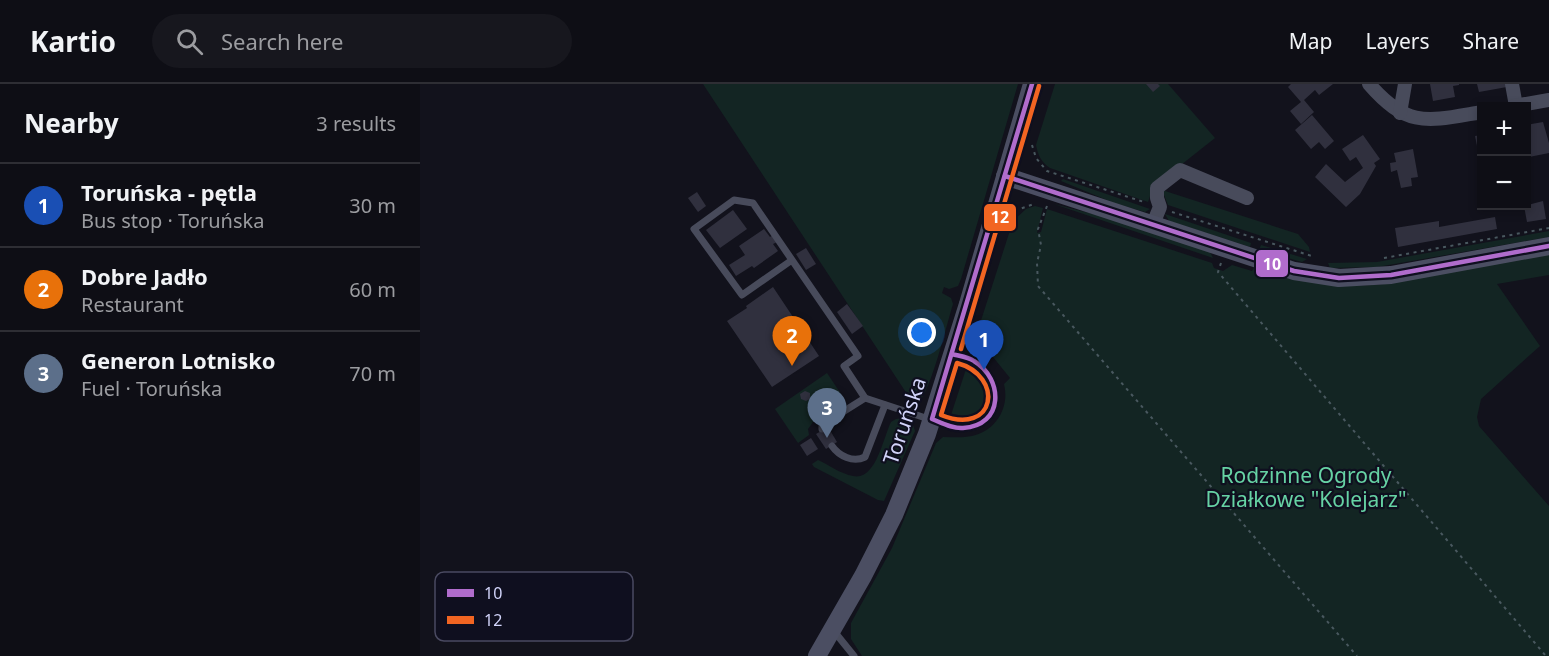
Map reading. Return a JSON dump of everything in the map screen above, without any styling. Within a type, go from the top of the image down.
[{"type":"main road","name":"Toruńska","points":[[817,656],[894,515],[932,419],[1032,84]]},
{"type":"main road","points":[[1005,176],[1156,216],[1294,271],[1339,278],[1391,275],[1549,246]]},
{"type":"street","points":[[1369,84],[1381,98],[1400,112],[1416,119],[1434,120],[1477,113]]},
{"type":"street","points":[[1400,112],[1405,84]]},
{"type":"street","points":[[1512,84],[1514,102]]},
{"type":"street","points":[[1531,103],[1549,100]]},
{"type":"street","points":[[1156,216],[1157,188],[1180,170],[1248,198]]},
{"type":"lane","points":[[792,260],[742,296],[694,229],[734,200],[753,203],[858,356],[844,366],[865,398],[960,428],[974,427],[991,415],[996,404],[994,386],[984,370],[975,362],[952,354]]},
{"type":"lane","points":[[822,429],[822,425],[865,398]]},
{"type":"lane","points":[[832,446],[839,454],[856,460],[865,457],[885,405]]},
{"type":"lane","points":[[833,630],[854,656]]},
{"type":"path","points":[[1032,142],[1036,158],[1047,171],[1156,216],[1318,257]]},
{"type":"path","points":[[1047,206],[1038,229],[1041,245],[1037,263],[1038,286],[1357,656]]},
{"type":"path","points":[[1382,258],[1549,228]]},
{"type":"path","points":[[1221,262],[1218,272],[1545,656]]},
{"type":"green space","points":[[703,84],[1018,84],[961,279],[958,286],[949,289],[944,287],[942,293],[951,298],[953,304],[933,372],[918,403],[908,402],[909,397]]},
{"type":"green space","points":[[1055,84],[1168,84],[1215,138],[1153,187],[1148,202],[1050,168],[1042,161],[1036,145]]},
{"type":"green space","points":[[1063,179],[1150,209],[1145,212],[1114,203],[1061,181]]},
{"type":"green space","points":[[1162,190],[1298,234],[1309,247],[1310,252],[1168,205]]},
{"type":"green space","points":[[1054,204],[1109,218],[1210,252],[1213,258]]},
{"type":"green space","name":"Rodzinne Ogrody Działkowe \"Kolejarz\"","points":[[1035,206],[1043,208],[1037,233],[1041,232],[1047,209],[1212,263],[1214,268],[1223,271],[1232,265],[1252,271],[1255,266],[1306,280],[1338,285],[1392,283],[1549,254],[1549,275],[1497,284],[1540,346],[1481,399],[1477,417],[1479,426],[1549,506],[1549,656],[862,656],[851,639],[851,623],[892,548],[936,443],[943,437],[965,437],[981,433],[994,423],[1003,409],[1004,384],[1010,378],[976,336],[1013,221],[1026,209]]},
{"type":"green space","points":[[1165,214],[1251,243],[1250,247],[1169,221]]},
{"type":"green space","points":[[1549,231],[1549,237],[1377,267],[1330,268],[1328,263],[1377,262]]},
{"type":"green space","points":[[1261,245],[1307,259],[1302,262],[1259,250]]},
{"type":"green space","points":[[967,366],[978,374],[986,395],[984,406],[979,414],[971,419],[962,420],[951,415]]},
{"type":"green space","points":[[827,373],[845,400],[813,422],[808,429],[809,435],[798,443],[775,409]]},
{"type":"green space","points":[[903,418],[912,422],[915,431],[884,501],[878,500],[812,464],[818,460],[844,473],[861,476],[868,472],[878,457],[891,422]]},
{"type":"building","points":[[1146,84],[1158,84],[1160,86],[1153,92]]},
{"type":"building","points":[[1291,84],[1333,84],[1319,95],[1315,90],[1304,100],[1314,112],[1301,124],[1290,111],[1301,102],[1288,87]]},
{"type":"building","points":[[1430,84],[1459,85],[1453,86],[1455,97],[1433,101]]},
{"type":"building","points":[[1477,84],[1506,84],[1507,87],[1479,92]]},
{"type":"building","points":[[1312,115],[1334,141],[1325,149],[1319,142],[1311,149],[1295,130]]},
{"type":"building","points":[[1543,122],[1549,143],[1549,153],[1531,157],[1531,124]]},
{"type":"building","points":[[1363,135],[1380,159],[1374,163],[1376,166],[1360,194],[1346,207],[1315,177],[1326,164],[1345,182],[1363,168],[1356,157],[1350,161],[1342,149]]},
{"type":"building","points":[[1413,149],[1418,177],[1411,178],[1412,186],[1401,188],[1397,170],[1391,172],[1390,163],[1396,162],[1394,153]]},
{"type":"building","points":[[697,192],[706,206],[698,212],[688,198]]},
{"type":"building","points":[[1543,201],[1546,219],[1527,222],[1525,210],[1531,210],[1531,204]]},
{"type":"building","points":[[733,210],[747,229],[720,248],[706,230]]},
{"type":"building","points":[[1495,217],[1497,229],[1398,247],[1395,228],[1439,221],[1439,227]]},
{"type":"building","points":[[764,229],[770,237],[773,235],[777,242],[773,244],[778,251],[754,268],[752,266],[736,276],[729,265],[745,255],[739,246]]},
{"type":"building","points":[[806,248],[816,264],[806,270],[796,254]]},
{"type":"building","points":[[773,287],[819,356],[772,387],[727,321]]},
{"type":"building","points":[[847,304],[863,326],[852,334],[837,312]]},
{"type":"building","points":[[805,391],[810,393],[810,399],[806,401],[801,399],[800,394]]},
{"type":"building","points":[[828,427],[837,442],[826,449],[816,434]]},
{"type":"building","points":[[811,438],[818,449],[807,456],[800,445]]},
{"type":"transit line","name":"10","points":[[952,354],[972,360],[984,369],[995,390],[992,411],[986,419],[976,425],[955,428],[932,419],[1032,84]]},
{"type":"transit line","name":"12","points":[[961,349],[1039,86]]},
{"type":"transit line","name":"10","points":[[1005,176],[1294,271],[1339,278],[1391,275],[1549,246]]},
{"type":"transit line","name":"12","points":[[957,363],[972,370],[982,380],[988,391],[988,402],[983,412],[973,418],[959,420],[941,415],[957,363]]},
{"type":"place","name":"Dobre Jadło","points":[[792,366]]},
{"type":"place","name":"Toruńska - pętla","points":[[984,370]]},
{"type":"place","name":"Generon Lotnisko","points":[[827,438]]}]
